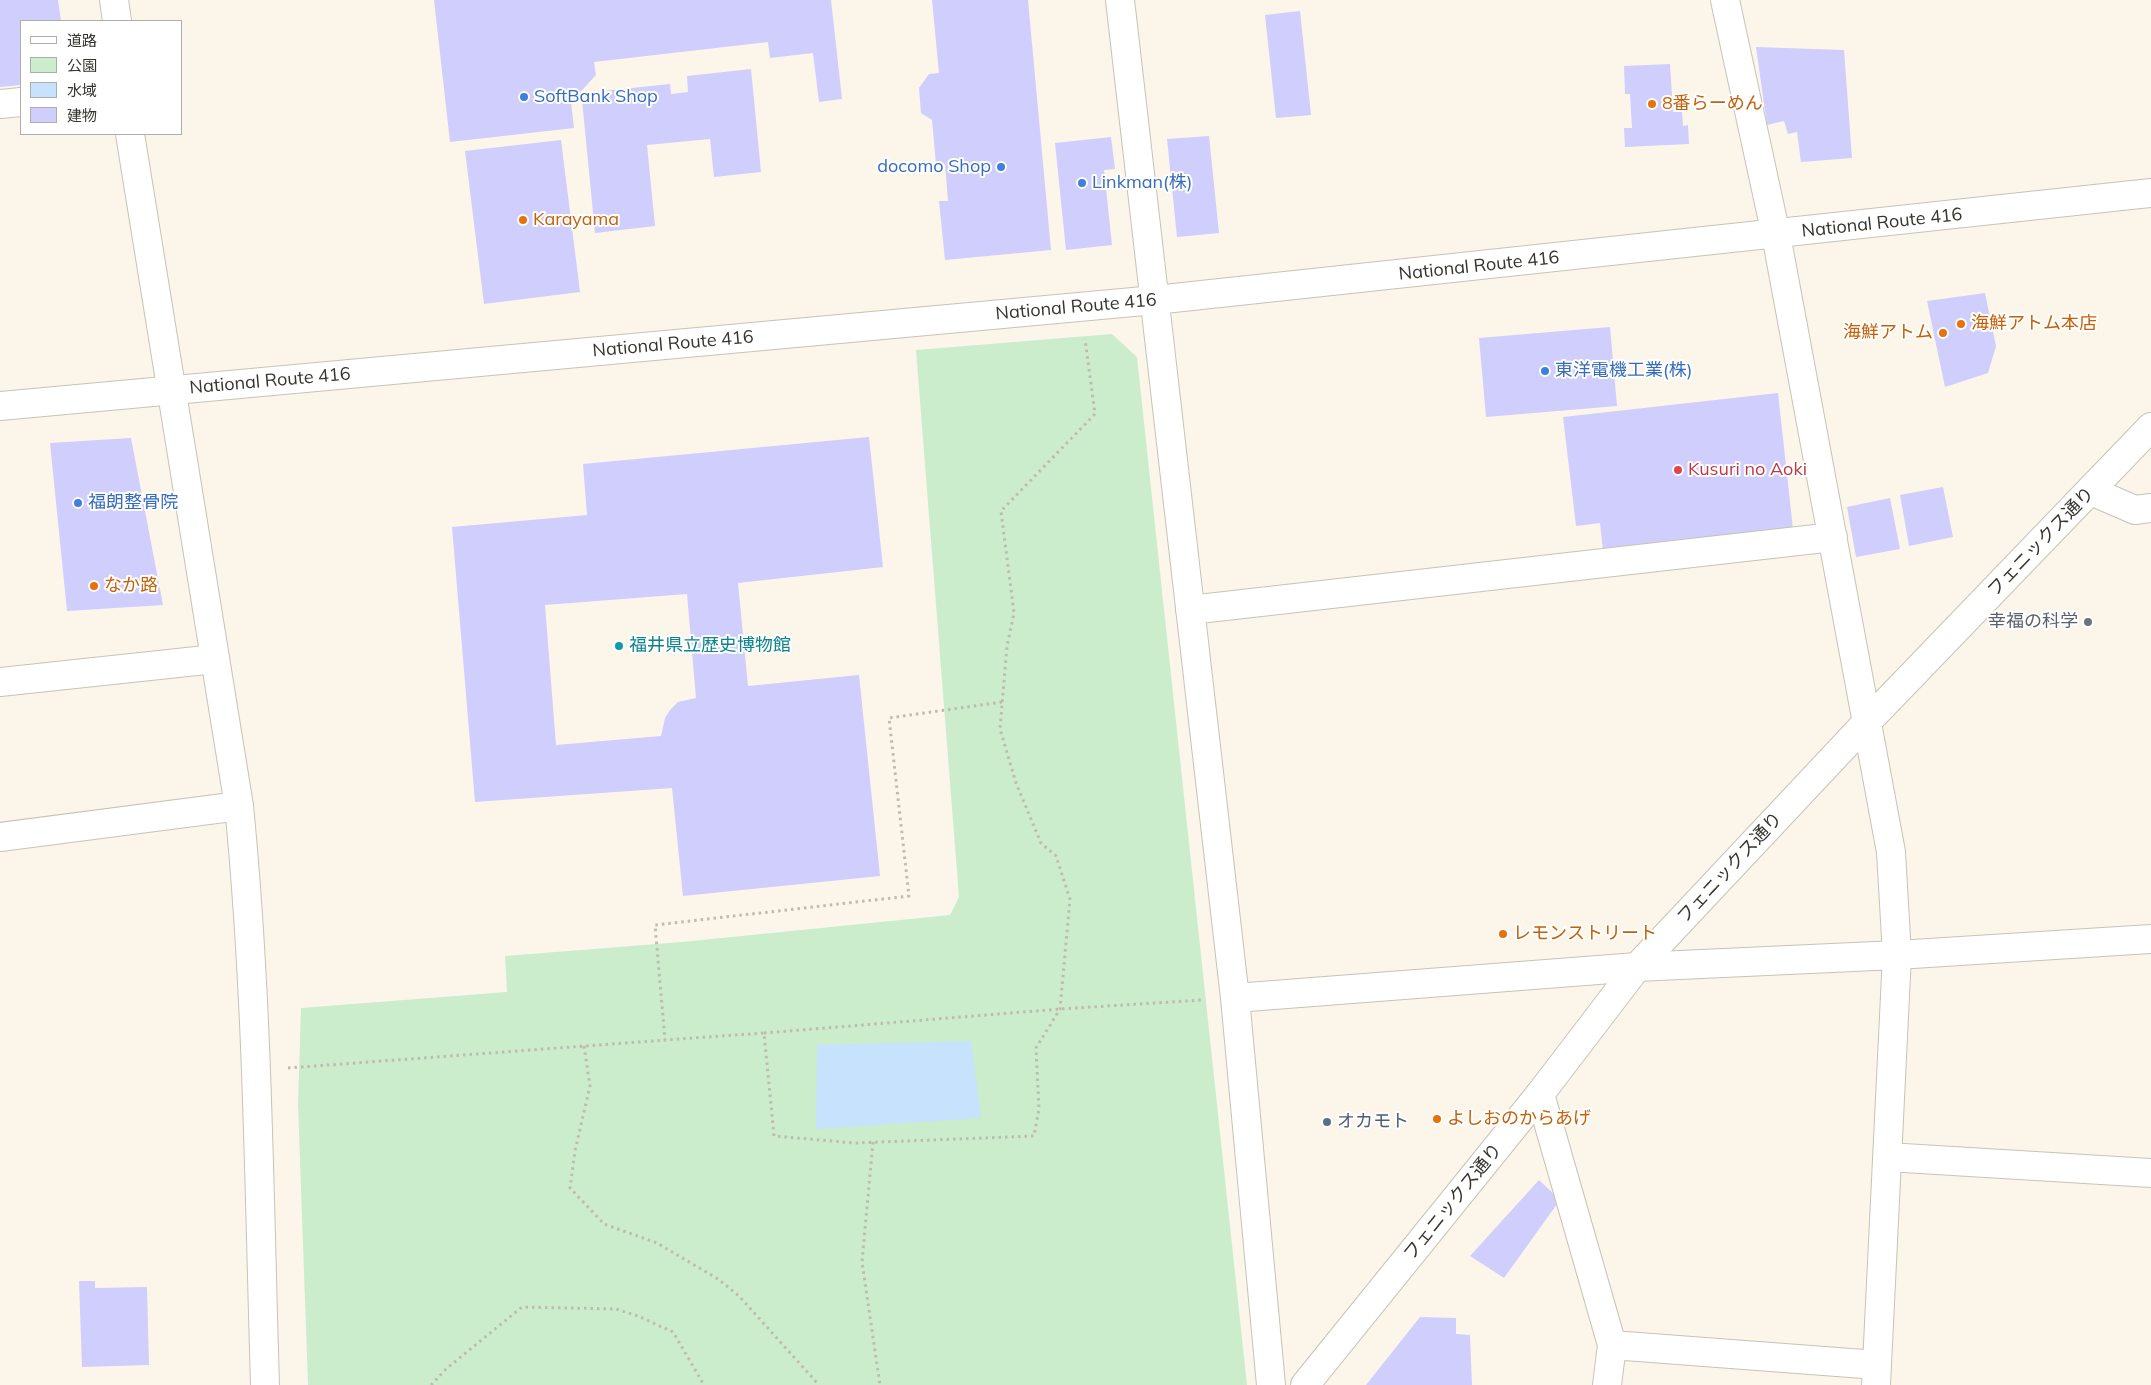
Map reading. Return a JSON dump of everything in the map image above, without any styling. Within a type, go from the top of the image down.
[{"type":"main road","points":[[114,0],[117,20]]},
{"type":"main road","points":[[1120,0],[1235,998],[1272,1385]]},
{"type":"main road","points":[[1612,1345],[1877,1375],[1897,955],[1891,852],[1776,235],[1725,0]]},
{"type":"main road","points":[[0,104],[20,102]]},
{"type":"main road","points":[[130,135],[239,806],[246,876],[255,1070],[265,1385]]},
{"type":"main road","name":"National Route 416","points":[[0,406],[1155,300],[1776,235],[2151,193]]},
{"type":"main road","name":"フェニックス通り","points":[[1306,1385],[1540,1094],[1638,967],[1868,721],[2151,427]]},
{"type":"main road","points":[[2091,491],[2136,510],[2151,508]]},
{"type":"main road","points":[[1190,610],[1833,537]]},
{"type":"main road","points":[[0,682],[215,659]]},
{"type":"main road","points":[[0,837],[239,806]]},
{"type":"main road","points":[[1235,998],[1638,967],[1897,955],[2151,939]]},
{"type":"main road","points":[[1540,1094],[1612,1345],[1608,1385]]},
{"type":"main road","points":[[1887,1157],[2151,1173]]},
{"type":"path","points":[[764,1033],[774,1136],[855,1143],[1034,1136],[1039,1109],[1036,1048],[1060,1009],[1070,900],[1056,856],[1041,843],[1016,783],[1000,729],[1007,646],[1014,613],[1001,511],[1095,414],[1084,336]]},
{"type":"path","points":[[665,1040],[655,925],[909,896],[889,718],[1002,702]]},
{"type":"path","points":[[255,1070],[764,1033],[1060,1009],[1235,998]]},
{"type":"path","points":[[584,1046],[590,1086],[575,1151],[570,1188],[604,1224],[657,1243],[718,1279],[739,1296],[819,1385]]},
{"type":"path","points":[[873,1142],[862,1262],[880,1385]]},
{"type":"path","points":[[431,1385],[446,1369],[522,1307],[616,1308],[638,1316],[673,1332],[704,1385]]},
{"type":"green space","points":[[1112,334],[1137,357],[1247,1385],[308,1385],[298,1104],[301,1008],[507,992],[505,956],[682,942],[950,915],[959,897],[916,350]]},
{"type":"water","points":[[971,1041],[981,1118],[816,1129],[817,1045]]},
{"type":"building","points":[[0,0],[58,0],[61,20],[20,20],[20,85],[0,87]]},
{"type":"building","points":[[434,0],[831,0],[842,99],[819,102],[813,53],[770,58],[768,42],[594,62],[596,75],[571,102],[574,128],[450,142]]},
{"type":"building","points":[[932,0],[1028,0],[1051,250],[945,260],[939,201],[948,201],[945,164],[936,164],[932,120],[921,113],[919,88],[929,74],[939,73]]},
{"type":"building","points":[[1300,11],[1311,115],[1276,118],[1265,15]]},
{"type":"building","points":[[1756,47],[1844,50],[1852,158],[1801,162],[1797,132],[1788,134],[1784,121],[1767,125]]},
{"type":"building","points":[[1670,64],[1673,112],[1682,111],[1683,126],[1688,125],[1689,144],[1625,147],[1624,128],[1632,128],[1630,94],[1625,94],[1624,66]]},
{"type":"building","points":[[751,69],[761,172],[714,177],[710,139],[647,145],[655,226],[595,233],[582,100],[604,98],[603,91],[670,84],[671,94],[688,92],[687,76]]},
{"type":"building","points":[[1209,136],[1219,233],[1177,237],[1167,139]]},
{"type":"building","points":[[1111,137],[1115,169],[1104,170],[1112,245],[1066,250],[1055,143]]},
{"type":"building","points":[[561,140],[580,292],[484,304],[465,151]]},
{"type":"building","name":"海鮮アトム本店","points":[[1985,293],[1996,346],[1988,373],[1945,387],[1927,301]]},
{"type":"building","points":[[1610,327],[1617,406],[1486,417],[1479,338]]},
{"type":"building","name":"Kusuri no Aoki","points":[[1778,393],[1793,529],[1603,551],[1600,523],[1576,526],[1563,417]]},
{"type":"building","points":[[869,437],[883,567],[738,583],[748,686],[859,675],[880,876],[683,896],[672,788],[475,802],[452,527],[587,515],[583,464]],"holes":[[[687,594],[696,698],[678,702],[670,710],[665,718],[661,736],[556,745],[545,605]]]},
{"type":"building","points":[[131,438],[163,605],[67,611],[50,443]]},
{"type":"building","points":[[1943,487],[1953,537],[1909,546],[1900,495]]},
{"type":"building","points":[[1890,498],[1900,549],[1856,557],[1847,507]]},
{"type":"building","points":[[1539,1180],[1560,1200],[1504,1278],[1470,1256]]},
{"type":"building","points":[[79,1281],[95,1281],[95,1288],[147,1287],[149,1365],[82,1367]]},
{"type":"building","points":[[1420,1317],[1456,1318],[1456,1334],[1470,1335],[1472,1385],[1366,1385]]},
{"type":"place","name":"SoftBank Shop","points":[[524,97]]},
{"type":"place","name":"8番らーめん","points":[[1652,104]]},
{"type":"place","name":"docomo Shop","points":[[1001,167]]},
{"type":"place","name":"Linkman(株)","points":[[1082,183]]},
{"type":"place","name":"Karayama","points":[[523,220]]},
{"type":"place","name":"海鮮アトム本店","points":[[1961,324]]},
{"type":"place","name":"海鮮アトム","points":[[1943,333]]},
{"type":"place","name":"東洋電機工業(株)","points":[[1545,371]]},
{"type":"place","name":"Kusuri no Aoki","points":[[1678,470]]},
{"type":"place","name":"福朗整骨院","points":[[78,503]]},
{"type":"place","name":"なか路","points":[[94,586]]},
{"type":"place","name":"幸福の科学","points":[[2088,622]]},
{"type":"place","name":"福井県立歴史博物館","points":[[619,646]]},
{"type":"place","name":"レモンストリート","points":[[1503,934]]},
{"type":"place","name":"よしおのからあげ","points":[[1437,1119]]},
{"type":"place","name":"オカモト","points":[[1327,1122]]}]
